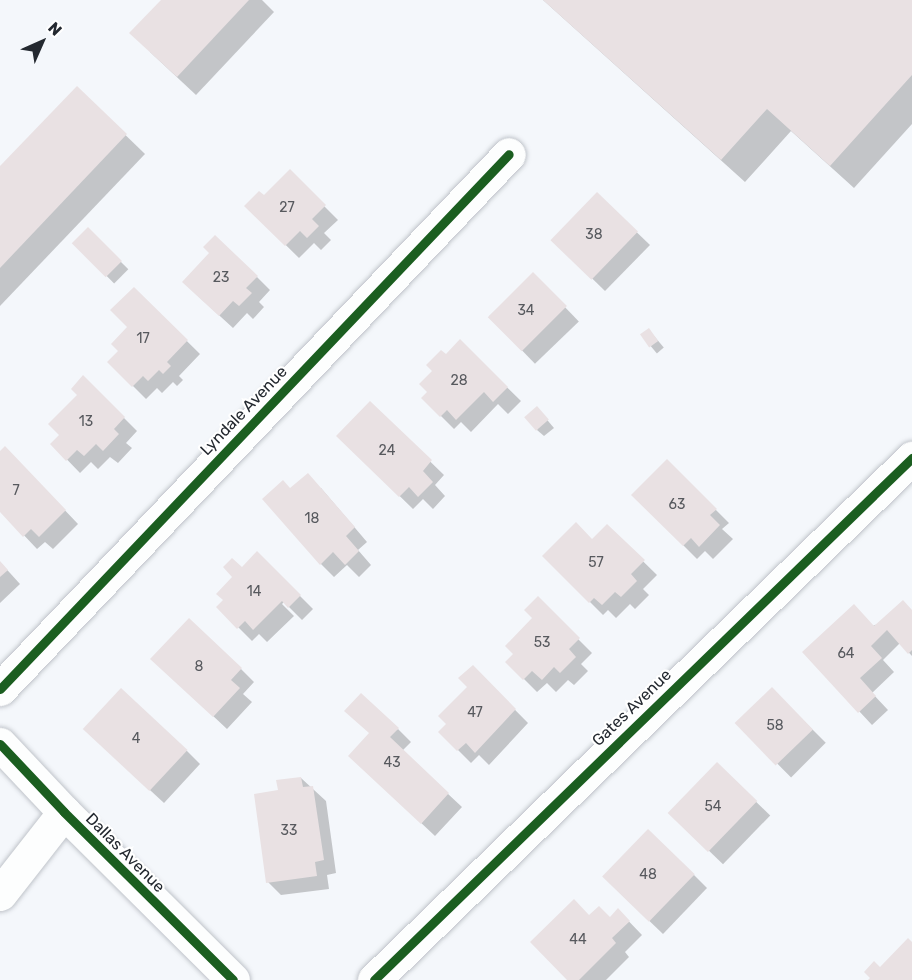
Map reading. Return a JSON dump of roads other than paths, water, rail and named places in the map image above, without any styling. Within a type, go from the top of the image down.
[{"type":"street","name":"Lyndale Avenue","points":[[0,689],[509,154]]},
{"type":"street","name":"Gates Avenue","points":[[374,980],[912,458]]},
{"type":"street","name":"Dallas Avenue","points":[[0,744],[64,813],[232,980]]},
{"type":"street","points":[[0,894],[64,813]]}]
